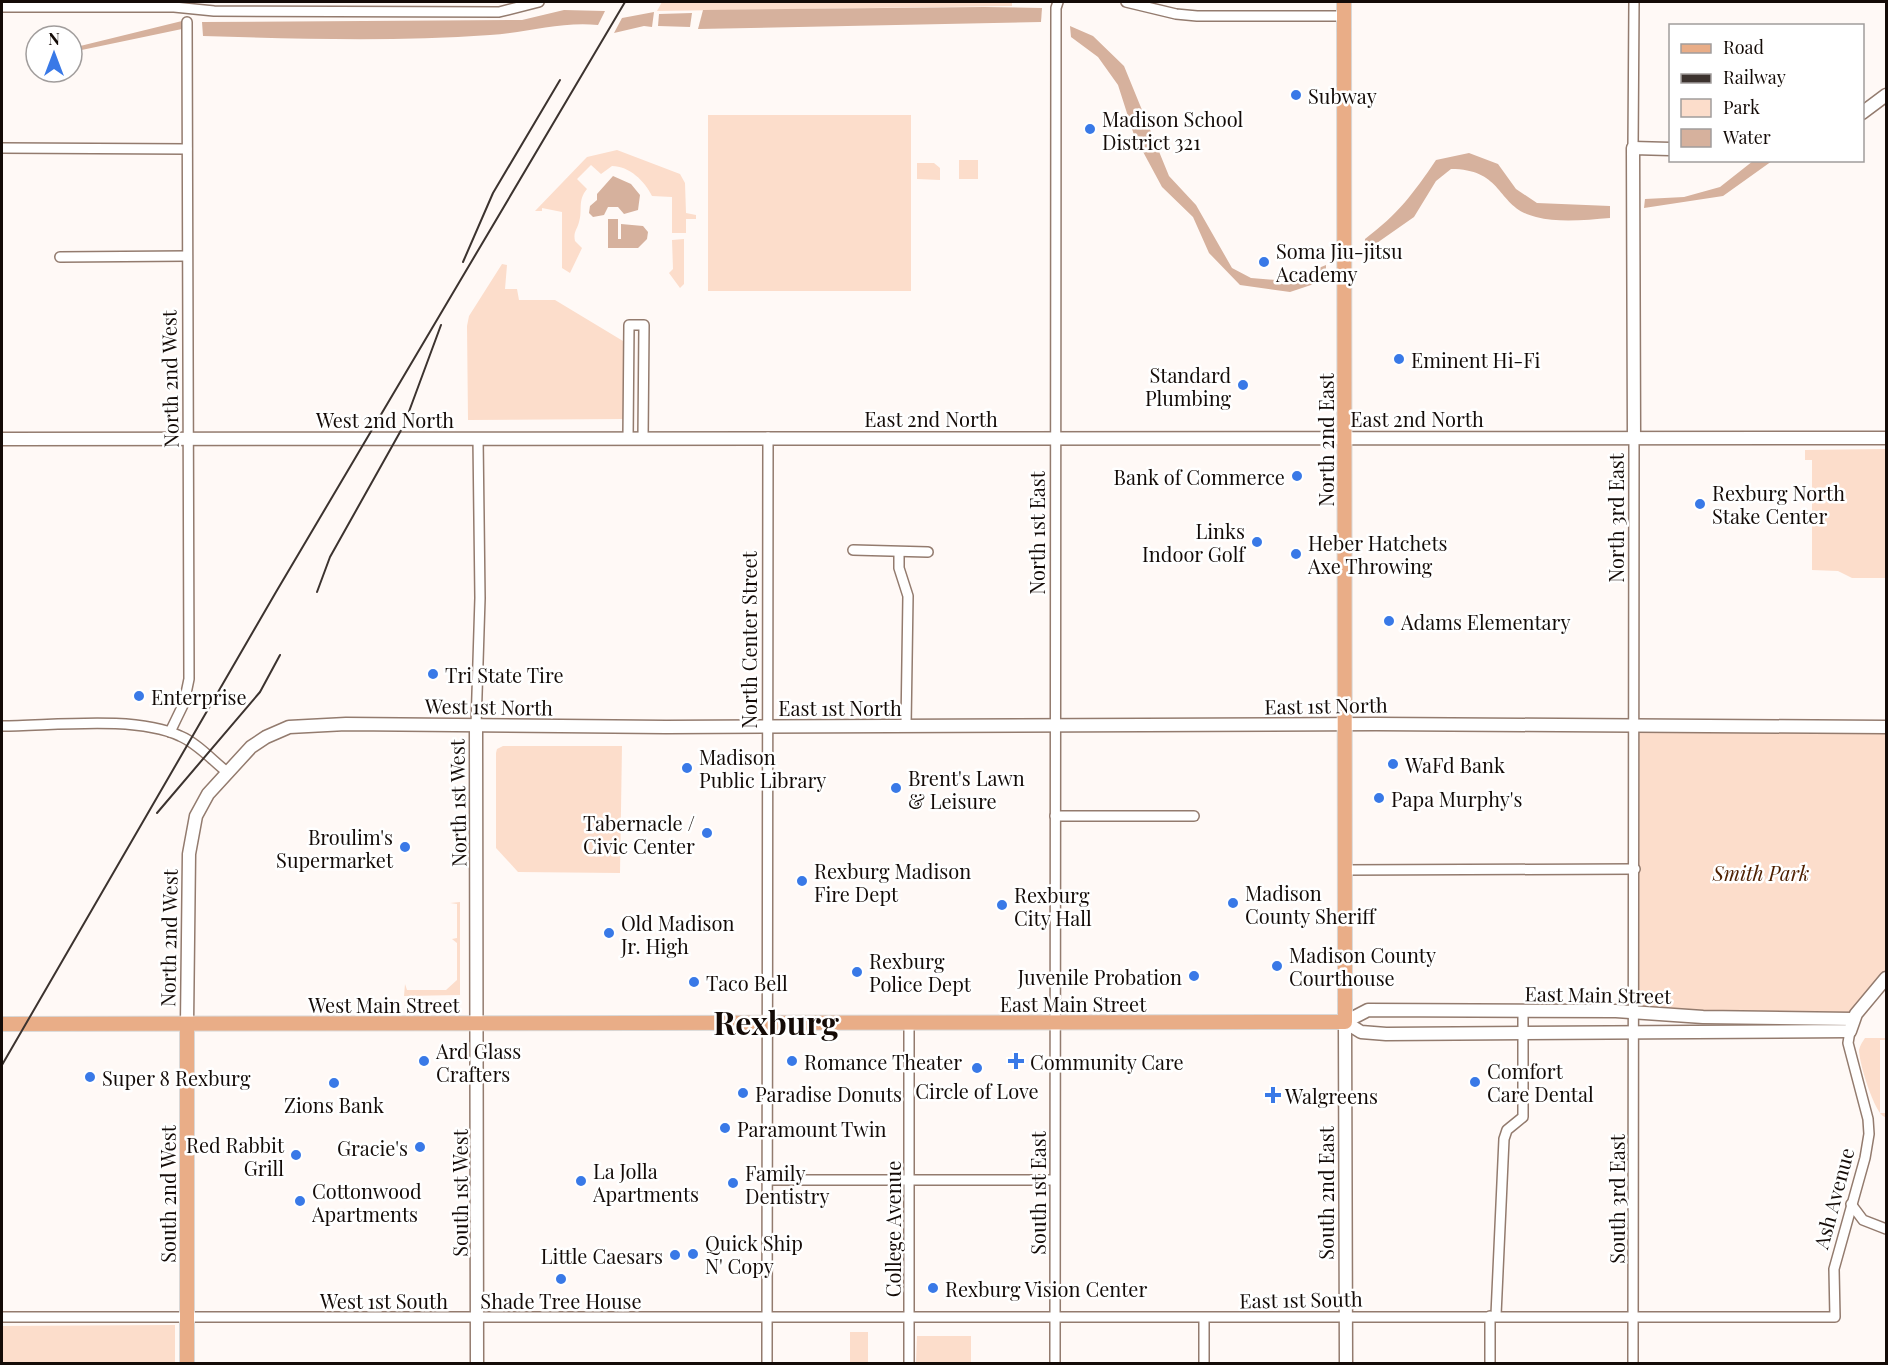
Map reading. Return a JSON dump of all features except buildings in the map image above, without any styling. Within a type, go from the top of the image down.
[{"type":"main road","name":"North 2nd East","points":[[1344,9],[1345,1022]]},
{"type":"main road","name":"East Main Street","points":[[766,1023],[1345,1022]]},
{"type":"main road","name":"West Main Street","points":[[2,1023],[766,1023]]},
{"type":"main road","name":"South 2nd West","points":[[187,1024],[187,1364]]},
{"type":"street","points":[[2,6],[174,7],[214,11],[499,12],[539,2]]},
{"type":"street","name":"North 1st East","points":[[1055,1023],[1054,438],[1056,8],[1058,2]]},
{"type":"street","points":[[1126,2],[1176,14],[1197,16],[1344,9]]},
{"type":"street","name":"North 3rd East","points":[[1634,2],[1635,1034]]},
{"type":"street","name":"North 2nd West","points":[[170,732],[184,703],[189,679],[188,22]]},
{"type":"street","points":[[1864,112],[1887,95]]},
{"type":"street","points":[[2,148],[187,149]]},
{"type":"street","points":[[1634,148],[1669,148]]},
{"type":"street","points":[[60,257],[187,256]]},
{"type":"street","points":[[628,438],[629,325],[644,325],[643,438]]},
{"type":"street","name":"East 2nd North","points":[[768,437],[1887,438]]},
{"type":"street","name":"West 2nd North","points":[[2,439],[768,437]]},
{"type":"street","name":"North Center Street","points":[[767,1364],[768,437]]},
{"type":"street","name":"North 1st West","points":[[477,1023],[476,726],[480,598],[478,438]]},
{"type":"street","points":[[853,550],[928,552]]},
{"type":"street","points":[[899,553],[899,568],[908,596],[906,726]]},
{"type":"street","name":"West 1st North","points":[[189,854],[196,816],[208,795],[227,772],[258,742],[290,727],[346,724],[766,727]]},
{"type":"street","points":[[2,726],[136,725],[170,732],[186,739],[227,772]]},
{"type":"street","name":"East 1st North","points":[[766,727],[1344,725],[1887,727]]},
{"type":"street","points":[[1055,816],[1194,816]]},
{"type":"street","name":"North 2nd West","points":[[187,1024],[189,854]]},
{"type":"street","points":[[1344,870],[1635,869]]},
{"type":"street","points":[[1851,1025],[1887,978]]},
{"type":"street","name":"East Main Street","points":[[1345,1022],[1368,1010],[1616,1011],[1635,1014],[1851,1025]]},
{"type":"street","points":[[1490,1364],[1504,1139],[1507,1130],[1523,1117],[1524,1012]]},
{"type":"street","name":"East Main Street","points":[[1345,1022],[1361,1032],[1386,1034],[1524,1035],[1635,1034],[1851,1025]]},
{"type":"street","name":"South 2nd East","points":[[1345,1022],[1346,1364]]},
{"type":"street","name":"South 1st West","points":[[477,1023],[477,1364]]},
{"type":"street","name":"College Avenue","points":[[909,1023],[909,1364]]},
{"type":"street","name":"South 1st East","points":[[1055,1023],[1055,1364]]},
{"type":"street","name":"Ash Avenue","points":[[1835,1317],[1834,1269],[1865,1158],[1869,1134],[1868,1119],[1848,1043],[1851,1025]]},
{"type":"street","name":"South 3rd East","points":[[1634,1364],[1635,1034]]},
{"type":"street","points":[[766,1180],[1054,1180]]},
{"type":"street","points":[[1851,1204],[1863,1220],[1887,1229]]},
{"type":"street","name":"West 1st South","points":[[2,1317],[186,1319],[767,1317]]},
{"type":"street","name":"East 1st South","points":[[767,1317],[1835,1317]]},
{"type":"street","points":[[1204,1318],[1204,1364]]},
{"type":"green space","points":[[662,2],[1012,2],[1012,6],[657,11]]},
{"type":"green space","points":[[708,115],[911,115],[911,291],[708,291]]},
{"type":"green space","points":[[617,150],[680,174],[685,183],[686,213],[696,215],[696,219],[686,219],[686,233],[672,233],[672,197],[652,196],[641,180],[624,169],[612,166],[601,174],[591,165],[577,179],[587,189],[582,198],[580,218],[574,235],[575,241],[582,248],[570,273],[562,268],[562,212],[542,208],[542,211],[535,211],[587,157]]},
{"type":"green space","points":[[959,160],[978,160],[978,179],[959,179]]},
{"type":"green space","points":[[917,163],[934,163],[940,168],[940,180],[917,179]]},
{"type":"green space","points":[[684,239],[684,284],[680,288],[669,273],[673,269],[672,240]]},
{"type":"green space","points":[[502,264],[507,265],[505,289],[517,289],[519,300],[555,300],[623,341],[623,419],[468,420],[467,326],[469,316]]},
{"type":"green space","points":[[1886,449],[1886,578],[1852,578],[1838,571],[1812,570],[1812,460],[1805,460],[1805,450]]},
{"type":"green space","name":"Smith Park","points":[[1635,726],[1886,727],[1886,978],[1850,1017],[1635,1013]]},
{"type":"green space","points":[[503,746],[622,746],[620,873],[518,872],[496,848],[496,753],[497,749]]},
{"type":"green space","points":[[460,902],[460,995],[404,996],[405,984],[407,990],[446,990],[457,980],[457,943],[452,939],[457,938],[457,904],[450,903]]},
{"type":"green space","points":[[1865,1038],[1886,1038],[1886,1040],[1880,1040],[1880,1113],[1868,1088],[1860,1057],[1859,1048]]},
{"type":"green space","points":[[175,1325],[175,1363],[2,1363],[2,1326]]},
{"type":"green space","points":[[850,1332],[868,1332],[868,1363],[850,1363]]},
{"type":"green space","points":[[917,1336],[971,1336],[971,1363],[916,1363]]},
{"type":"water","points":[[1042,8],[1041,22],[698,29],[703,10]]},
{"type":"water","points":[[564,10],[605,11],[598,25],[558,26],[504,34],[418,39],[203,36],[202,22],[522,20]]},
{"type":"water","points":[[654,12],[652,27],[644,26],[614,33],[622,18]]},
{"type":"water","points":[[692,13],[690,27],[658,26],[659,14]]},
{"type":"water","points":[[182,21],[182,29],[84,49],[84,45]]},
{"type":"water","points":[[1070,26],[1093,36],[1124,66],[1169,176],[1196,205],[1232,268],[1251,278],[1287,281],[1326,265],[1326,275],[1311,285],[1290,292],[1240,285],[1209,253],[1193,217],[1162,187],[1134,135],[1118,85],[1098,57],[1071,37]]},
{"type":"water","points":[[1469,153],[1498,164],[1516,189],[1537,203],[1610,206],[1610,218],[1563,220],[1536,217],[1513,206],[1491,182],[1481,175],[1451,169],[1436,181],[1414,217],[1364,252],[1365,239],[1404,203],[1436,160]]},
{"type":"water","points":[[1752,162],[1771,162],[1723,196],[1644,208],[1645,199],[1684,197],[1720,187]]},
{"type":"water","points":[[613,176],[631,184],[640,195],[638,210],[624,214],[618,207],[608,207],[604,215],[593,217],[589,213],[590,206],[597,200],[597,194]]},
{"type":"water","points":[[608,219],[618,219],[618,239],[621,239],[621,224],[643,226],[648,232],[647,239],[638,248],[608,248]]},
{"type":"railway","points":[[2,1065],[276,592],[625,2]]},
{"type":"railway","points":[[463,262],[493,193],[560,80]]},
{"type":"railway","points":[[317,592],[330,557],[404,425],[441,325]]},
{"type":"railway","points":[[157,813],[260,692],[280,655]]},
{"type":"place","name":"Subway","points":[[1296,95]]},
{"type":"place","name":"Madison School District 321","points":[[1090,129]]},
{"type":"place","name":"Soma Jiu-jitsu Academy","points":[[1264,262]]},
{"type":"place","name":"Eminent Hi-Fi","points":[[1399,359]]},
{"type":"place","name":"Standard Plumbing","points":[[1243,385]]},
{"type":"place","name":"Bank of Commerce","points":[[1297,476]]},
{"type":"place","name":"Rexburg North Stake Center","points":[[1700,504]]},
{"type":"place","name":"Links Indoor Golf","points":[[1257,542]]},
{"type":"place","name":"Heber Hatchets Axe Throwing","points":[[1296,554]]},
{"type":"place","name":"Adams Elementary","points":[[1389,621]]},
{"type":"place","name":"Tri State Tire","points":[[433,674]]},
{"type":"place","name":"Enterprise","points":[[139,696]]},
{"type":"place","name":"WaFd Bank","points":[[1393,764]]},
{"type":"place","name":"Madison Public Library","points":[[687,768]]},
{"type":"place","name":"Brent's Lawn & Leisure","points":[[896,788]]},
{"type":"place","name":"Papa Murphy's","points":[[1379,798]]},
{"type":"place","name":"Tabernacle / Civic Center","points":[[707,833]]},
{"type":"place","name":"Broulim's Supermarket","points":[[405,847]]},
{"type":"place","name":"Rexburg Madison Fire Dept","points":[[802,881]]},
{"type":"place","name":"Madison County Sheriff","points":[[1233,903]]},
{"type":"place","name":"Rexburg City Hall","points":[[1002,905]]},
{"type":"place","name":"Old Madison Jr. High","points":[[609,933]]},
{"type":"place","name":"Madison County Courthouse","points":[[1277,966]]},
{"type":"place","name":"Rexburg Police Dept","points":[[857,972]]},
{"type":"place","name":"Juvenile Probation","points":[[1194,976]]},
{"type":"place","name":"Taco Bell","points":[[694,982]]},
{"type":"place","name":"Ard Glass Crafters","points":[[424,1061]]},
{"type":"place","name":"Romance Theater","points":[[792,1061]]},
{"type":"place","name":"Community Care","points":[[1016,1061]]},
{"type":"place","name":"Circle of Love","points":[[977,1068]]},
{"type":"place","name":"Super 8 Rexburg","points":[[90,1077]]},
{"type":"place","name":"Comfort Care Dental","points":[[1475,1082]]},
{"type":"place","name":"Zions Bank","points":[[334,1083]]},
{"type":"place","name":"Paradise Donuts","points":[[743,1093]]},
{"type":"place","name":"Walgreens","points":[[1273,1095]]},
{"type":"place","name":"Paramount Twin","points":[[725,1128]]},
{"type":"place","name":"Gracie's","points":[[420,1147]]},
{"type":"place","name":"Red Rabbit Grill","points":[[296,1155]]},
{"type":"place","name":"La Jolla Apartments","points":[[581,1181]]},
{"type":"place","name":"Family Dentistry","points":[[733,1183]]},
{"type":"place","name":"Cottonwood Apartments","points":[[300,1201]]},
{"type":"place","name":"Quick Ship N' Copy","points":[[693,1254]]},
{"type":"place","name":"Little Caesars","points":[[675,1255]]},
{"type":"place","name":"Shade Tree House","points":[[561,1279]]},
{"type":"place","name":"Rexburg Vision Center","points":[[933,1288]]},
{"type":"district","name":"Rexburg","points":[[776,1021]]}]
